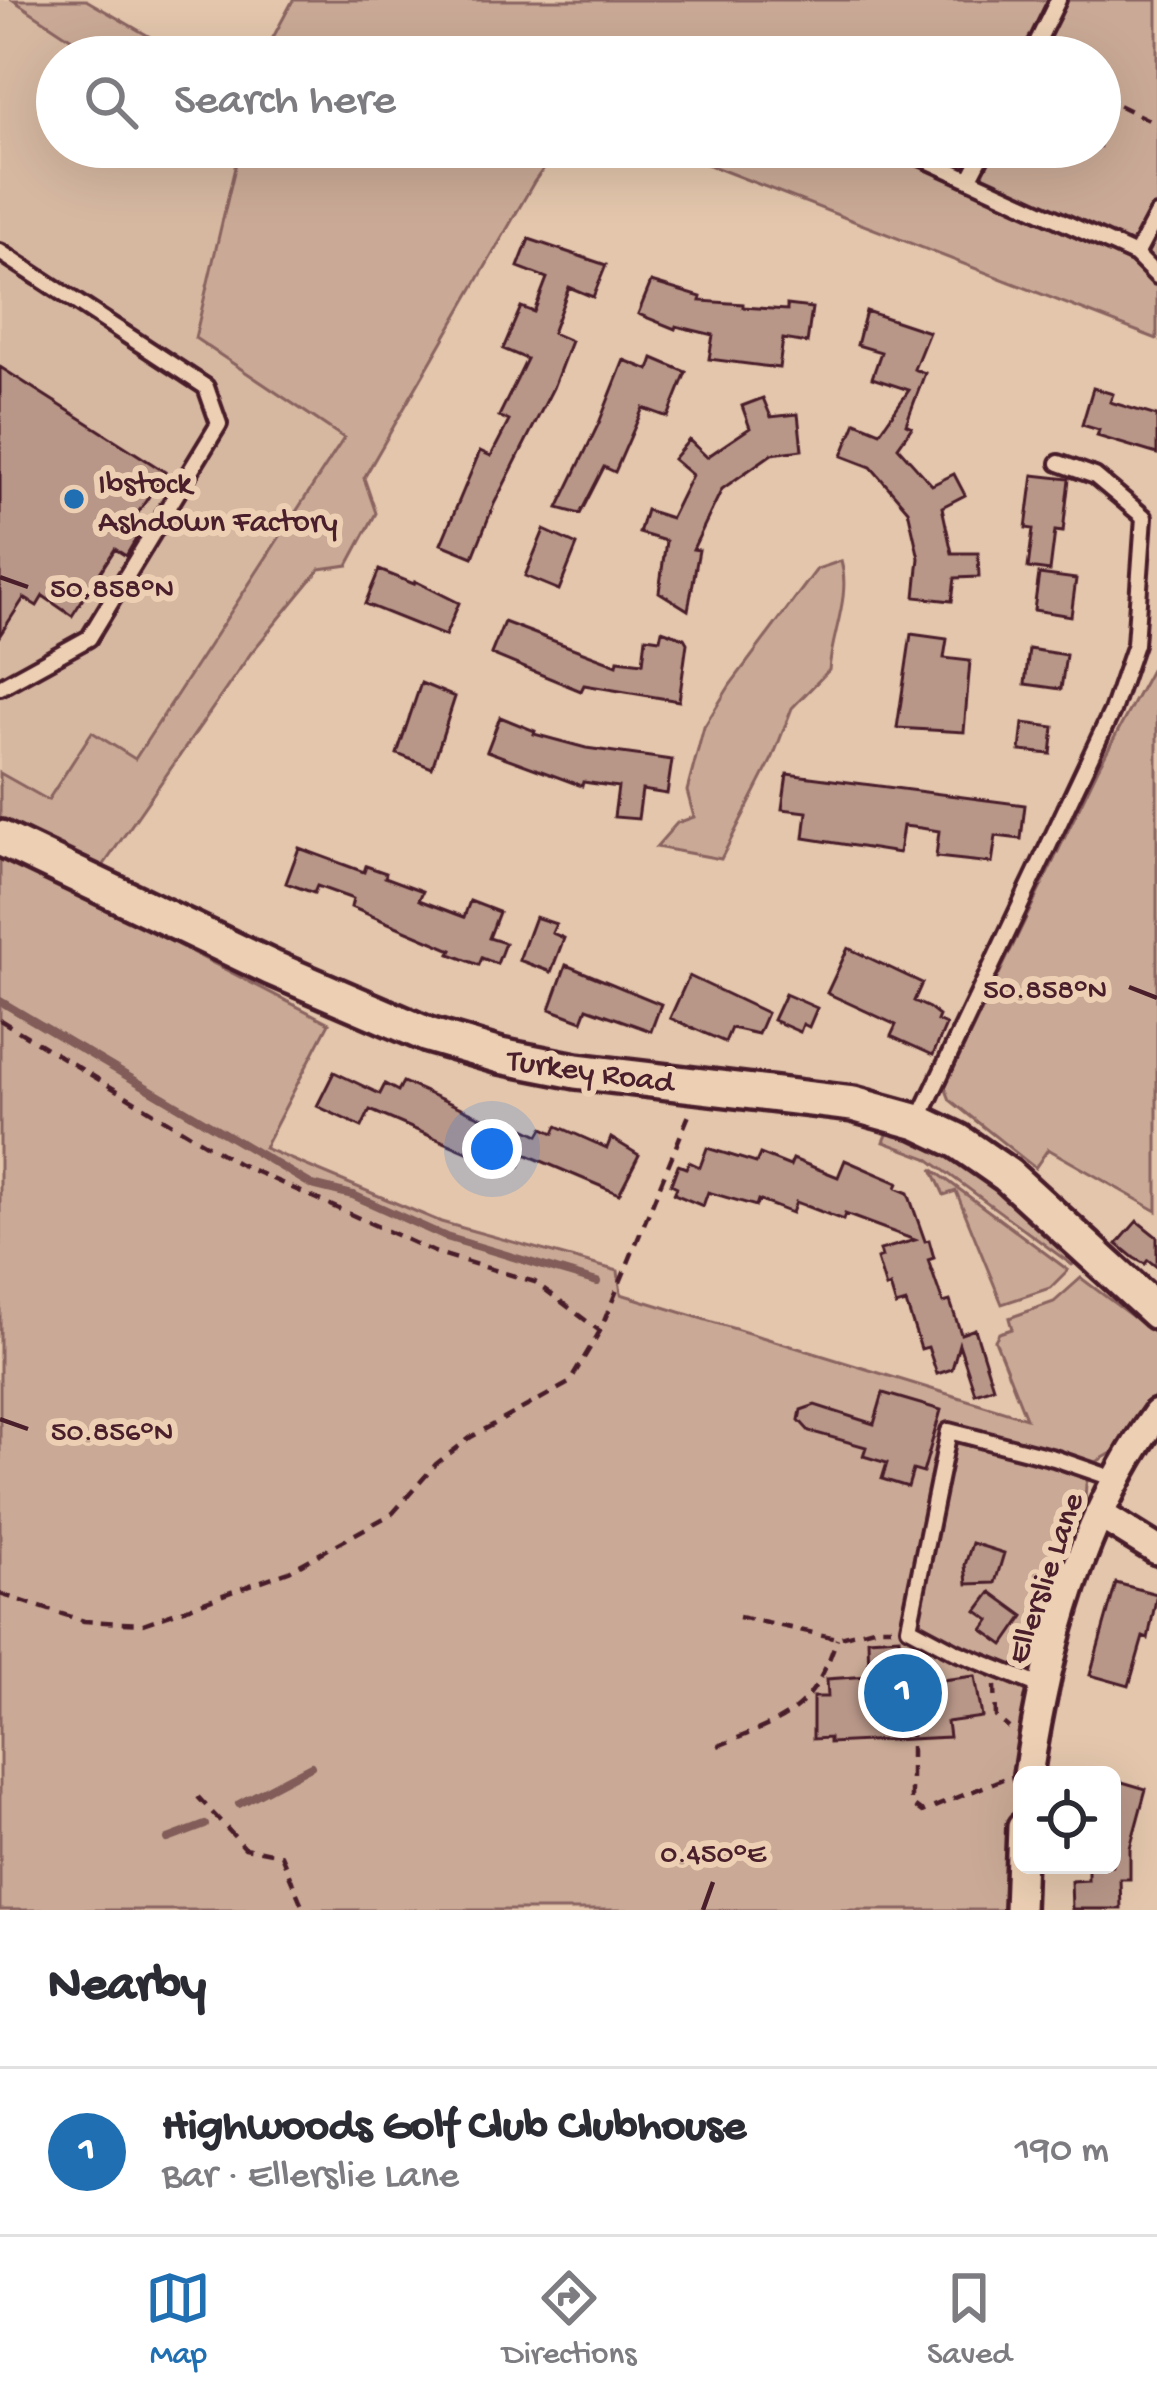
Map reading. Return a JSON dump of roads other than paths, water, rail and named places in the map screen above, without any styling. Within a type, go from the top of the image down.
[{"type":"street","name":"Turkey Road","points":[[0,838],[272,968],[428,1035],[576,1072],[853,1104],[918,1122],[958,1141],[1007,1175],[1157,1312]]},
{"type":"street","name":"Ellerslie Lane","points":[[1021,1766],[1069,1592],[1099,1514],[1115,1479],[1157,1414]]},
{"type":"street","points":[[1099,1514],[1157,1550]]},
{"type":"street","points":[[1019,1910],[1020,1874]]},
{"type":"lane","points":[[1040,36],[1058,0]]},
{"type":"lane","points":[[946,168],[1136,256],[1157,276]]},
{"type":"lane","points":[[970,178],[975,168]]},
{"type":"lane","points":[[1136,256],[1157,214]]},
{"type":"lane","points":[[0,252],[206,387],[219,424],[89,638],[0,687]]},
{"type":"lane","points":[[918,1122],[1112,711],[1136,644],[1144,517],[1095,476],[1059,463]]},
{"type":"lane","points":[[1043,1687],[909,1627],[949,1431],[1115,1479]]},
{"type":"waterway","points":[[0,1001],[312,1185],[353,1195],[446,1237],[597,1282]]},
{"type":"waterway","points":[[239,1804],[311,1766]]},
{"type":"waterway","points":[[168,1839],[205,1825]]},
{"type":"place","name":"Ibstock Ashdown Factory","points":[[74,499]]},
{"type":"place","name":"Highwoods Golf Club Clubhouse","points":[[903,1693]]}]
